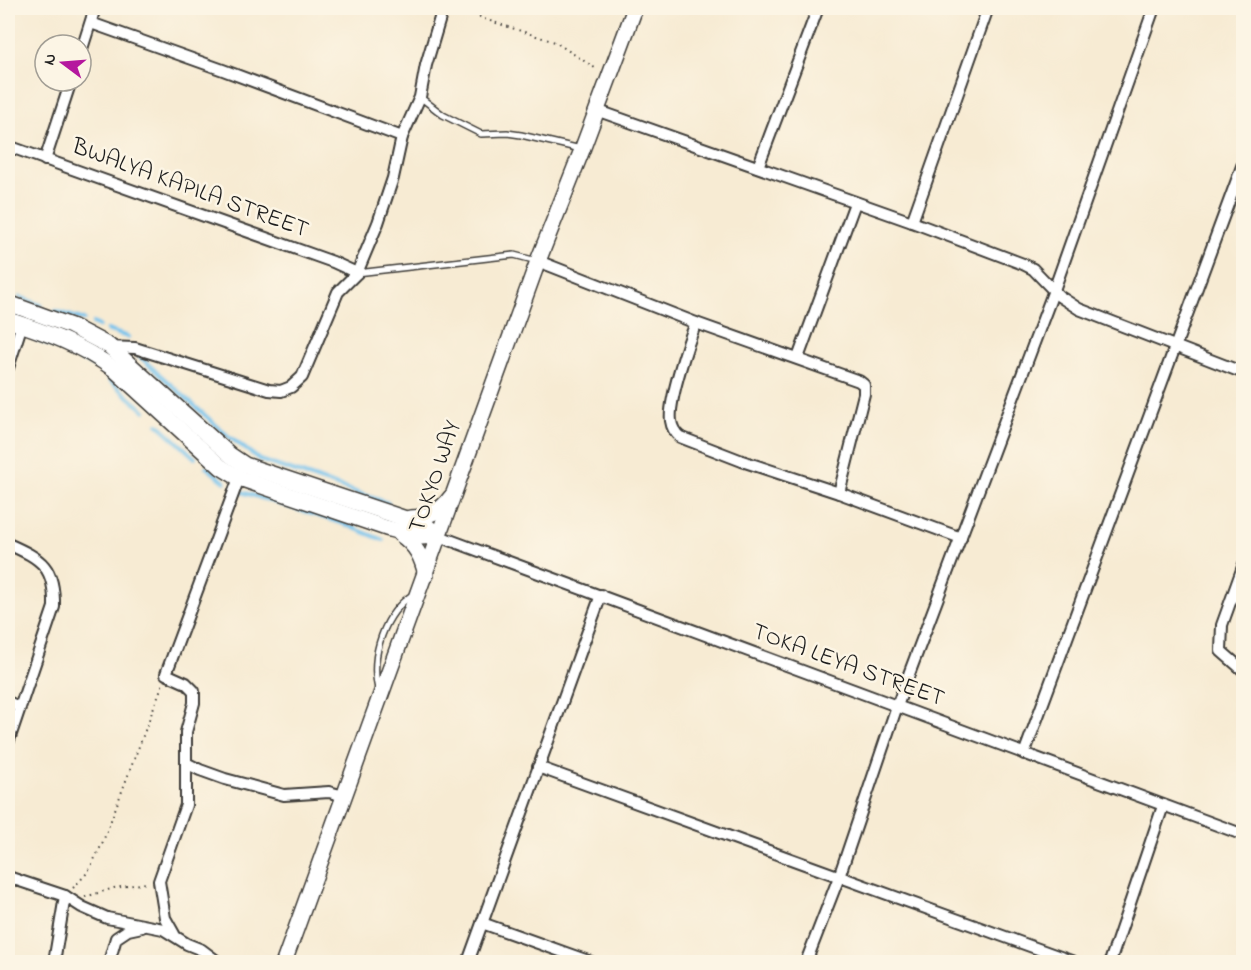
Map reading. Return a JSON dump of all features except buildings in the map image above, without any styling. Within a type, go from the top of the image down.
[{"type":"main road","name":"TOKYO WAY","points":[[284,963],[538,261],[634,8]]},
{"type":"main road","points":[[8,303],[71,326],[245,465],[427,526],[439,536]]},
{"type":"main road","points":[[15,322],[73,344],[102,351],[114,369],[221,467],[239,478],[401,534],[414,545],[423,559],[426,575]]},
{"type":"main road","points":[[404,518],[428,516],[438,510],[453,493]]},
{"type":"main road","points":[[386,528],[421,537],[439,536]]},
{"type":"street","points":[[87,33],[95,8]]},
{"type":"street","points":[[102,351],[135,348],[269,390],[281,391],[291,387],[302,377],[338,292],[357,273],[378,223],[393,178],[402,138],[420,97],[426,65],[442,8]]},
{"type":"street","points":[[758,167],[818,8]]},
{"type":"street","points":[[912,222],[988,8]]},
{"type":"street","points":[[806,963],[839,877],[897,706],[1054,290],[1154,8]]},
{"type":"street","points":[[91,22],[402,138]]},
{"type":"street","points":[[45,160],[67,93]]},
{"type":"street","points":[[596,110],[912,222],[1023,264],[1033,269],[1054,290],[1079,309],[1244,373]]},
{"type":"street","name":"BWALYA KAPILA STREET","points":[[8,146],[333,262],[357,273]]},
{"type":"street","points":[[1024,754],[1244,160]]},
{"type":"street","points":[[798,358],[855,203]]},
{"type":"street","points":[[538,261],[696,323],[848,376],[864,385],[864,394],[839,493]]},
{"type":"street","points":[[8,368],[15,322]]},
{"type":"street","points":[[696,323],[685,351],[670,420],[674,431],[680,437],[961,538]]},
{"type":"street","points":[[174,934],[165,918],[159,880],[186,805],[186,732],[194,704],[194,691],[186,683],[166,674],[239,478]]},
{"type":"street","name":"TOKA LEYA STREET","points":[[439,536],[1244,835]]},
{"type":"street","points":[[8,544],[42,561],[51,574],[55,590],[54,607],[8,743]]},
{"type":"street","points":[[1244,564],[1222,625],[1221,651],[1244,671]]},
{"type":"street","points":[[468,963],[601,595]]},
{"type":"street","points":[[8,702],[19,707]]},
{"type":"street","points":[[186,763],[225,779],[284,795],[329,792],[344,796]]},
{"type":"street","points":[[538,767],[1074,963]]},
{"type":"street","points":[[1110,963],[1163,806]]},
{"type":"street","points":[[8,877],[68,899],[107,918],[164,929],[187,944],[202,950],[218,963]]},
{"type":"street","points":[[57,961],[68,899]]},
{"type":"street","points":[[482,923],[591,963]]},
{"type":"street","points":[[109,963],[116,938],[128,930],[146,927]]},
{"type":"lane","points":[[420,97],[443,115],[481,134],[521,135],[582,150]]},
{"type":"lane","points":[[357,273],[514,255],[538,261]]},
{"type":"path","points":[[463,8],[484,19],[555,42],[609,77]]},
{"type":"path","points":[[68,899],[88,872],[102,844],[166,674]]},
{"type":"path","points":[[68,899],[159,880]]},
{"type":"waterway","points":[[20,297],[41,305]]},
{"type":"waterway","points":[[56,311],[84,320]]},
{"type":"waterway","points":[[93,323],[99,326]]},
{"type":"waterway","points":[[107,330],[128,337]]},
{"type":"waterway","points":[[29,336],[64,351]]},
{"type":"waterway","points":[[139,356],[227,435],[260,460],[388,503]]},
{"type":"waterway","points":[[76,357],[96,367]]},
{"type":"waterway","points":[[109,380],[145,411]]},
{"type":"waterway","points":[[158,424],[195,458]]},
{"type":"waterway","points":[[206,467],[225,482]]},
{"type":"waterway","points":[[242,492],[341,523],[383,540]]}]
